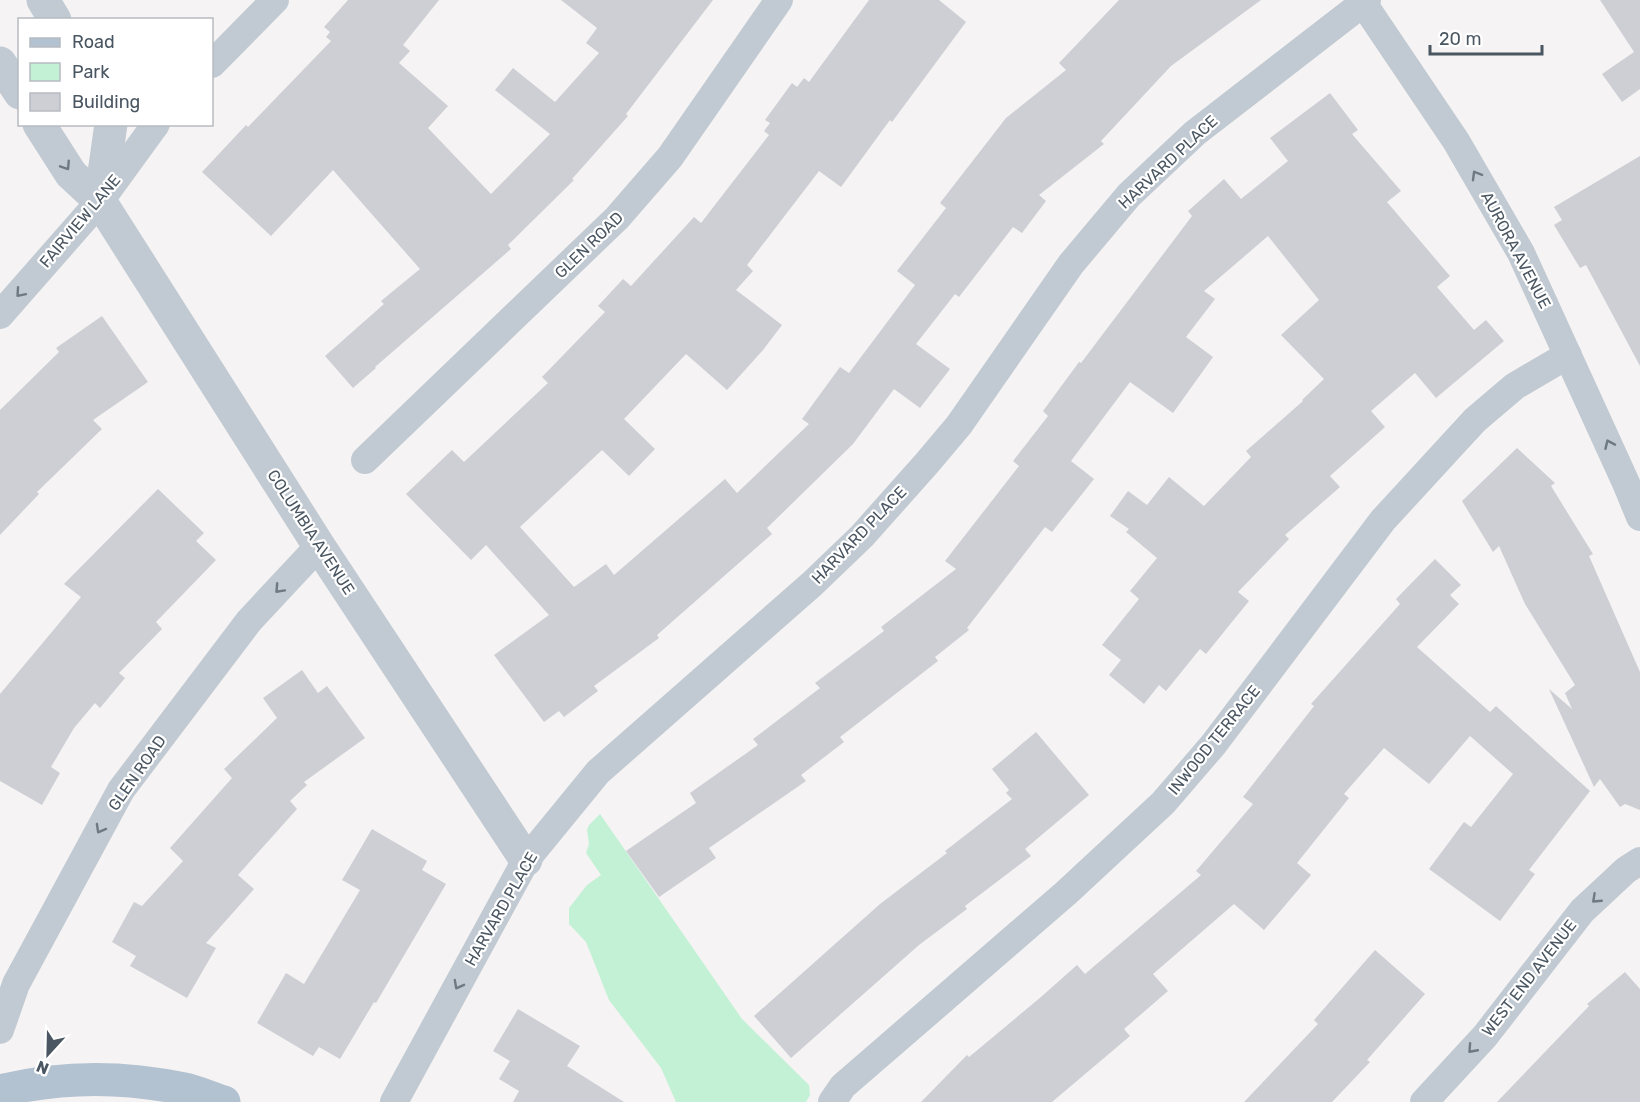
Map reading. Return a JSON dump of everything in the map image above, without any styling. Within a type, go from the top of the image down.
[{"type":"main road","points":[[0,1091],[24,1085],[76,1078],[135,1080],[186,1090],[224,1102]]},
{"type":"street","points":[[43,0],[54,18]]},
{"type":"street","points":[[213,63],[276,0]]},
{"type":"street","name":"GLEN ROAD","points":[[365,460],[617,218],[670,157],[779,0]]},
{"type":"street","name":"AURORA AVENUE","points":[[1363,1],[1456,141],[1521,253],[1568,355],[1633,478],[1640,517]]},
{"type":"street","name":"HARVARD PLACE","points":[[394,1102],[526,860],[598,772],[803,592],[862,536],[959,425],[1071,264],[1129,195],[1195,133],[1363,1]]},
{"type":"street","points":[[0,63],[18,90]]},
{"type":"street","name":"COLUMBIA AVENUE","points":[[40,126],[71,174],[100,201],[319,546],[526,860]]},
{"type":"street","points":[[100,201],[111,126]]},
{"type":"street","name":"FAIRVIEW LANE","points":[[0,315],[100,201],[155,126]]},
{"type":"street","name":"INWOOD TERRACE","points":[[832,1102],[843,1086],[1066,893],[1163,803],[1214,745],[1383,520],[1474,420],[1515,386],[1568,355]]},
{"type":"street","name":"GLEN ROAD","points":[[0,1030],[16,984],[121,790],[249,621],[319,546]]},
{"type":"street","name":"WEST END AVENUE","points":[[1425,1102],[1485,1035],[1582,911],[1626,870],[1640,861]]},
{"type":"green space","points":[[600,814],[742,1019],[809,1085],[810,1095],[806,1102],[676,1102],[661,1068],[609,1000],[586,942],[569,924],[569,908],[587,885],[601,875],[586,853],[589,844],[587,830]]},
{"type":"building","points":[[348,0],[439,0],[403,45],[410,51],[399,63],[448,106],[428,128],[491,194],[550,134],[495,90],[513,68],[555,102],[599,53],[586,43],[597,28],[561,0],[713,0],[626,114],[628,116],[572,179],[574,180],[508,245],[511,249],[353,388],[325,356],[384,304],[381,301],[420,269],[333,170],[271,236],[202,172],[331,41],[326,37],[330,32],[324,27]]},
{"type":"building","points":[[869,0],[939,0],[966,22],[841,187],[819,171],[747,265],[753,271],[736,290],[782,325],[763,350],[727,390],[686,354],[624,419],[655,449],[629,476],[602,450],[520,527],[574,587],[606,564],[614,575],[725,479],[737,493],[809,424],[802,419],[840,367],[849,373],[915,285],[897,271],[946,208],[940,203],[1006,118],[1066,70],[1059,63],[1119,0],[1261,0],[1171,66],[1101,141],[1104,144],[1039,195],[1046,201],[1022,233],[1013,227],[959,297],[955,294],[916,344],[950,369],[920,408],[894,389],[853,444],[767,528],[772,534],[657,635],[659,638],[594,686],[598,691],[564,717],[559,711],[544,722],[494,655],[549,615],[486,545],[471,560],[406,494],[452,450],[464,462],[548,383],[542,377],[605,312],[598,306],[623,279],[631,286],[694,217],[701,223],[769,135],[764,131],[770,123],[765,120],[792,83],[797,87],[804,78],[809,82]]},
{"type":"building","points":[[1600,0],[1640,0],[1640,89],[1622,102],[1602,74],[1634,52]]},
{"type":"building","points":[[1330,93],[1358,130],[1352,134],[1401,191],[1387,202],[1450,276],[1437,287],[1474,330],[1486,320],[1504,341],[1436,398],[1415,373],[1371,411],[1385,427],[1330,476],[1340,487],[1285,535],[1289,539],[1238,592],[1249,601],[1206,654],[1200,649],[1166,691],[1159,685],[1144,704],[1109,675],[1121,660],[1102,645],[1139,599],[1130,591],[1157,558],[1126,532],[1129,529],[1110,516],[1128,491],[1147,505],[1169,477],[1204,506],[1251,457],[1246,451],[1303,401],[1324,379],[1281,335],[1319,300],[1268,236],[1204,291],[1215,299],[1186,337],[1213,357],[1173,413],[1130,382],[1071,461],[1094,479],[1052,532],[1045,527],[967,628],[969,630],[935,657],[938,661],[840,737],[844,742],[801,775],[806,781],[709,848],[716,858],[659,897],[626,851],[696,803],[690,793],[758,745],[753,739],[820,688],[815,683],[884,631],[881,627],[956,569],[945,561],[1019,466],[1013,461],[1048,416],[1043,411],[1192,216],[1188,211],[1224,179],[1241,199],[1288,161],[1270,138]]},
{"type":"building","points":[[1640,156],[1640,366],[1586,265],[1580,268],[1554,225],[1562,220],[1554,207]]},
{"type":"building","points":[[102,316],[148,382],[93,420],[102,429],[37,492],[39,494],[0,535],[0,410],[59,352],[56,348]]},
{"type":"building","points":[[1517,448],[1555,483],[1551,486],[1593,554],[1589,556],[1640,672],[1640,810],[1625,804],[1620,807],[1600,779],[1594,787],[1549,689],[1572,709],[1565,693],[1575,685],[1525,604],[1499,546],[1493,552],[1462,501]]},
{"type":"building","points":[[158,489],[204,533],[196,541],[216,560],[156,622],[162,629],[119,673],[125,678],[100,708],[95,703],[74,728],[51,767],[60,773],[42,805],[0,781],[0,694],[81,597],[64,584]]},
{"type":"building","points":[[1435,559],[1461,585],[1450,595],[1459,604],[1417,647],[1490,712],[1496,706],[1590,791],[1529,870],[1535,874],[1500,921],[1429,869],[1464,822],[1471,827],[1513,774],[1470,736],[1429,784],[1384,748],[1344,794],[1349,798],[1297,863],[1311,875],[1264,930],[1234,904],[1153,974],[1168,991],[1124,1029],[1130,1036],[1052,1102],[921,1102],[967,1055],[969,1057],[1077,965],[1085,974],[1201,875],[1196,871],[1253,804],[1243,797],[1314,706],[1311,704],[1400,604],[1396,599]]},
{"type":"building","points":[[302,670],[318,693],[327,686],[365,738],[304,782],[307,785],[290,801],[297,809],[238,875],[254,889],[206,943],[216,948],[187,998],[130,966],[136,956],[112,942],[134,902],[142,906],[183,861],[170,848],[232,778],[224,769],[277,718],[263,698]]},
{"type":"building","points":[[1036,732],[1089,795],[1025,849],[1031,856],[965,906],[967,909],[919,945],[791,1058],[754,1016],[880,904],[1012,799],[1006,793],[1009,790],[992,769]]},
{"type":"building","points":[[372,829],[427,861],[422,870],[446,884],[340,1059],[319,1047],[313,1056],[257,1023],[286,973],[304,984],[360,890],[342,880]]},
{"type":"building","points":[[1375,950],[1425,994],[1367,1060],[1370,1062],[1332,1102],[1244,1102],[1318,1024],[1314,1020]]},
{"type":"building","points":[[1625,972],[1640,989],[1640,1102],[1497,1102],[1589,1006],[1587,1004]]},
{"type":"building","points":[[518,1009],[580,1046],[567,1066],[624,1102],[513,1102],[519,1091],[499,1079],[510,1061],[493,1051]]}]
